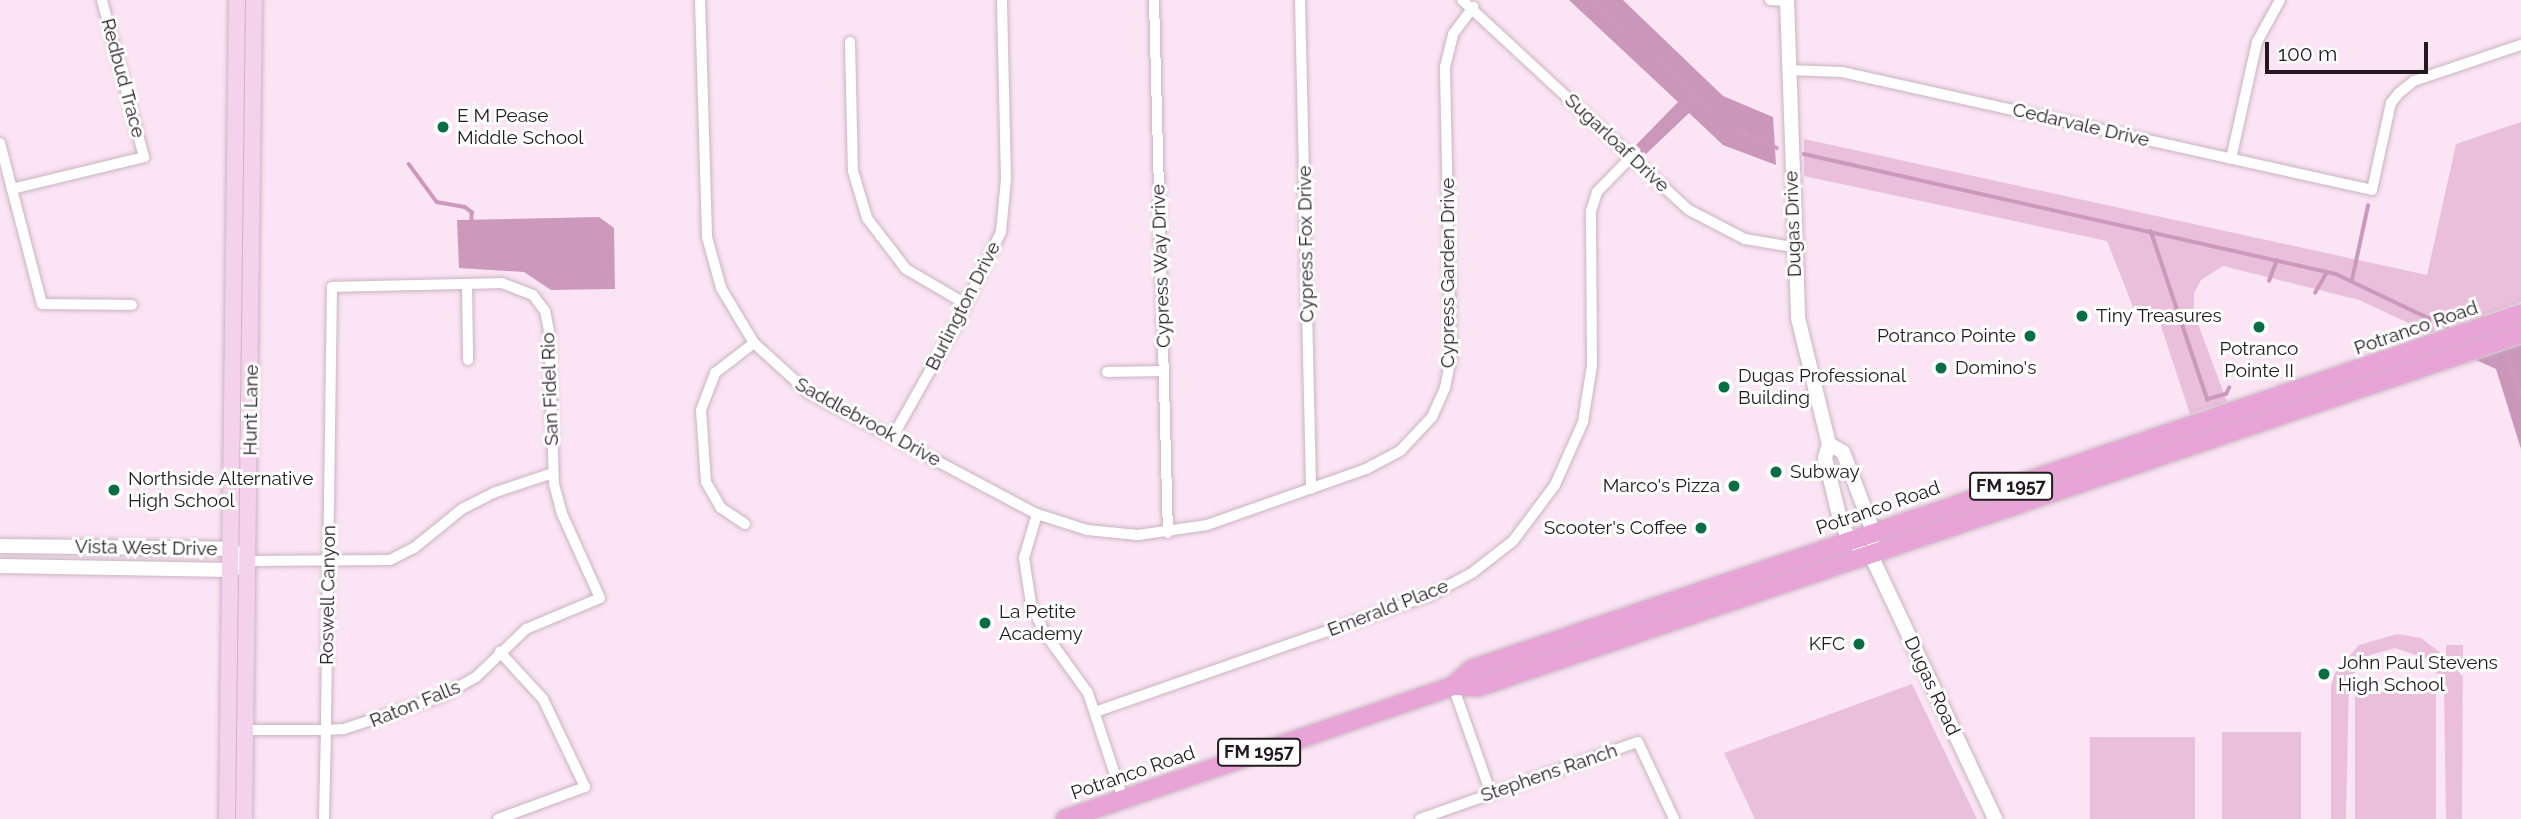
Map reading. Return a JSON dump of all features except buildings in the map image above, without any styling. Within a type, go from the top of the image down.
[{"type":"main road","name":"Hunt Lane","points":[[227,819],[237,0]]},
{"type":"main road","name":"Hunt Lane","points":[[244,819],[254,0]]},
{"type":"main road","points":[[237,124],[254,125]]},
{"type":"main road","name":"Potranco Road","points":[[1453,686],[1472,670],[1873,531],[2521,314]]},
{"type":"main road","name":"Potranco Road","points":[[1065,819],[1453,686],[1478,687],[2521,334]]},
{"type":"main road","points":[[2415,350],[2421,368]]},
{"type":"main road","points":[[233,388],[251,388]]},
{"type":"street","name":"Redbud Trace","points":[[12,190],[144,157],[102,0]]},
{"type":"street","name":"Saddlebrook Drive","points":[[700,0],[707,237],[721,288],[754,343],[809,393],[1037,514],[1097,532],[1168,533]]},
{"type":"street","name":"Burlington Drive","points":[[893,436],[996,248],[1006,203],[1002,0]]},
{"type":"street","name":"Cypress Way Drive","points":[[1154,0],[1168,533]]},
{"type":"street","name":"Cypress Fox Drive","points":[[1300,0],[1311,489]]},
{"type":"street","name":"Sugarloaf Drive","points":[[1462,0],[1473,7],[1631,157],[1712,224],[1745,239],[1793,247]]},
{"type":"street","points":[[1770,0],[1787,0]]},
{"type":"street","name":"Dugas Drive","points":[[1787,0],[1793,247],[1802,343],[1829,444],[1825,457],[1849,540]]},
{"type":"street","points":[[2231,159],[2257,42],[2280,0]]},
{"type":"street","name":"Cypress Garden Drive","points":[[1168,533],[1207,525],[1374,466],[1401,450],[1428,423],[1445,388],[1452,346],[1445,68],[1453,34],[1473,7]]},
{"type":"street","points":[[850,42],[853,171],[867,218],[906,269],[966,304]]},
{"type":"street","name":"Cedarvale Drive","points":[[1788,70],[1842,72],[2372,190],[2391,103],[2399,93],[2414,81],[2521,45]]},
{"type":"street","points":[[0,143],[41,304],[132,305]]},
{"type":"street","name":"Emerald Place","points":[[1095,712],[1429,596],[1472,573],[1513,541],[1555,485],[1583,422],[1592,365],[1591,211],[1597,192],[1631,157]]},
{"type":"street","points":[[467,284],[468,359]]},
{"type":"street","name":"San Fidel Rio","points":[[331,287],[467,284],[519,287],[545,311],[553,473],[562,514],[600,598]]},
{"type":"street","name":"Roswell Canyon","points":[[324,819],[331,287]]},
{"type":"street","points":[[745,524],[722,508],[706,482],[701,410],[715,373],[754,343]]},
{"type":"street","points":[[1107,372],[1164,371]]},
{"type":"street","name":"Dugas Drive","points":[[1829,444],[1843,452],[1873,531],[1870,553]]},
{"type":"street","points":[[249,561],[381,561],[399,557],[462,509],[492,493],[553,473]]},
{"type":"street","points":[[1037,514],[1024,558],[1031,604],[1044,632],[1080,678],[1095,712],[1123,799]]},
{"type":"street","points":[[1849,540],[1870,553]]},
{"type":"street","name":"Vista West Drive","points":[[0,546],[231,550],[249,561]]},
{"type":"street","points":[[180,569],[181,549]]},
{"type":"street","name":"Dugas Road","points":[[1870,553],[1995,819]]},
{"type":"street","name":"Vista West Drive","points":[[0,566],[231,570],[249,561]]},
{"type":"street","name":"Raton Falls","points":[[245,730],[326,730],[361,726],[440,697],[475,677],[500,652],[540,621],[600,598]]},
{"type":"street","points":[[498,819],[585,787],[542,699],[500,652]]},
{"type":"street","points":[[1453,686],[1491,794]]},
{"type":"street","name":"Stephens Ranch","points":[[1420,819],[1638,742],[1674,819]]},
{"type":"shaded area","points":[[1569,0],[1623,0],[1723,96],[1773,117],[1776,165],[1723,145],[1689,113],[1646,154],[1636,145],[1678,102]]},
{"type":"shaded area","points":[[2521,122],[2521,302],[2430,333],[2359,300],[2223,266],[2201,280],[2194,293],[2194,313],[2227,402],[2190,414],[2158,317],[2133,307],[2107,241],[1804,176],[1804,139],[2427,275],[2456,144]]},
{"type":"shaded area","points":[[599,217],[614,228],[615,289],[551,290],[524,272],[459,268],[457,220]]},
{"type":"shaded area","points":[[2521,345],[2521,449],[2496,369],[2476,360]]},
{"type":"shaded area","points":[[2397,634],[2421,638],[2446,657],[2446,645],[2463,645],[2462,819],[2446,819],[2444,685],[2428,659],[2395,648],[2370,655],[2349,679],[2346,819],[2331,819],[2331,685],[2335,673],[2359,645]]},
{"type":"shaded area","points":[[1912,684],[1977,819],[1755,819],[1724,753]]},
{"type":"shaded area","points":[[2355,692],[2436,692],[2436,819],[2355,819]]},
{"type":"shaded area","points":[[2222,732],[2301,732],[2301,819],[2222,819]]},
{"type":"shaded area","points":[[2090,737],[2195,737],[2195,819],[2090,819]]},
{"type":"waterway","points":[[1592,0],[1733,128],[1777,148]]},
{"type":"waterway","points":[[1642,151],[1696,97]]},
{"type":"waterway","points":[[1804,154],[2336,274],[2447,327]]},
{"type":"waterway","points":[[409,164],[437,202],[465,207],[472,212],[472,220]]},
{"type":"waterway","points":[[2352,280],[2368,206]]},
{"type":"waterway","points":[[2151,231],[2208,400]]},
{"type":"waterway","points":[[2269,281],[2277,260]]},
{"type":"waterway","points":[[2315,293],[2327,272]]},
{"type":"waterway","points":[[2507,352],[2521,394]]},
{"type":"waterway","points":[[2208,399],[2226,394],[2229,388]]},
{"type":"place","name":"E M Pease Middle School","points":[[443,127]]},
{"type":"place","name":"Tiny Treasures","points":[[2082,316]]},
{"type":"place","name":"Potranco Pointe II","points":[[2259,327]]},
{"type":"place","name":"Potranco Pointe","points":[[2030,336]]},
{"type":"place","name":"Domino's","points":[[1941,368]]},
{"type":"place","name":"Dugas Professional Building","points":[[1724,387]]},
{"type":"place","name":"Subway","points":[[1776,472]]},
{"type":"place","name":"Marco's Pizza","points":[[1734,486]]},
{"type":"place","name":"Northside Alternative High School","points":[[114,490]]},
{"type":"place","name":"Scooter's Coffee","points":[[1701,528]]},
{"type":"place","name":"La Petite Academy","points":[[985,623]]},
{"type":"place","name":"KFC","points":[[1859,644]]},
{"type":"place","name":"John Paul Stevens High School","points":[[2324,674]]}]
